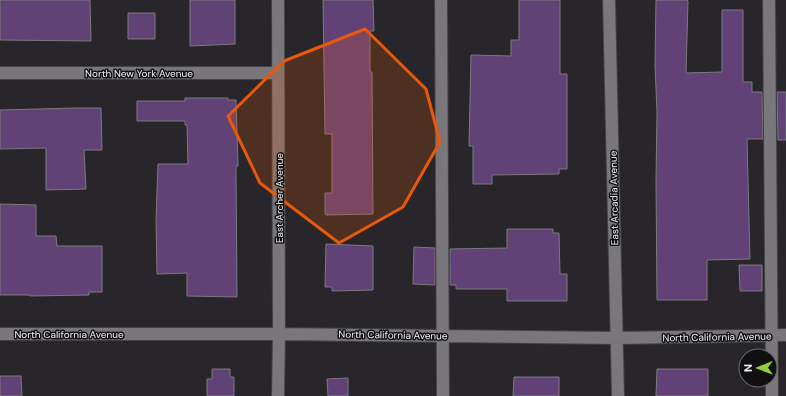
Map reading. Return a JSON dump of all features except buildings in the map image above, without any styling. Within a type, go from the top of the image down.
[{"type":"street","name":"East Archer Avenue","points":[[278,0],[278,396]]},
{"type":"street","points":[[441,0],[443,396]]},
{"type":"street","name":"East Arcadia Avenue","points":[[609,0],[618,396]]},
{"type":"street","points":[[769,0],[772,396]]},
{"type":"street","name":"North New York Avenue","points":[[0,73],[278,73]]},
{"type":"street","name":"North California Avenue","points":[[0,334],[279,334],[617,338],[786,336]]},
{"type":"highlighted area","points":[[365,29],[426,89],[440,142],[403,207],[339,243],[260,183],[228,116],[284,61]]}]
